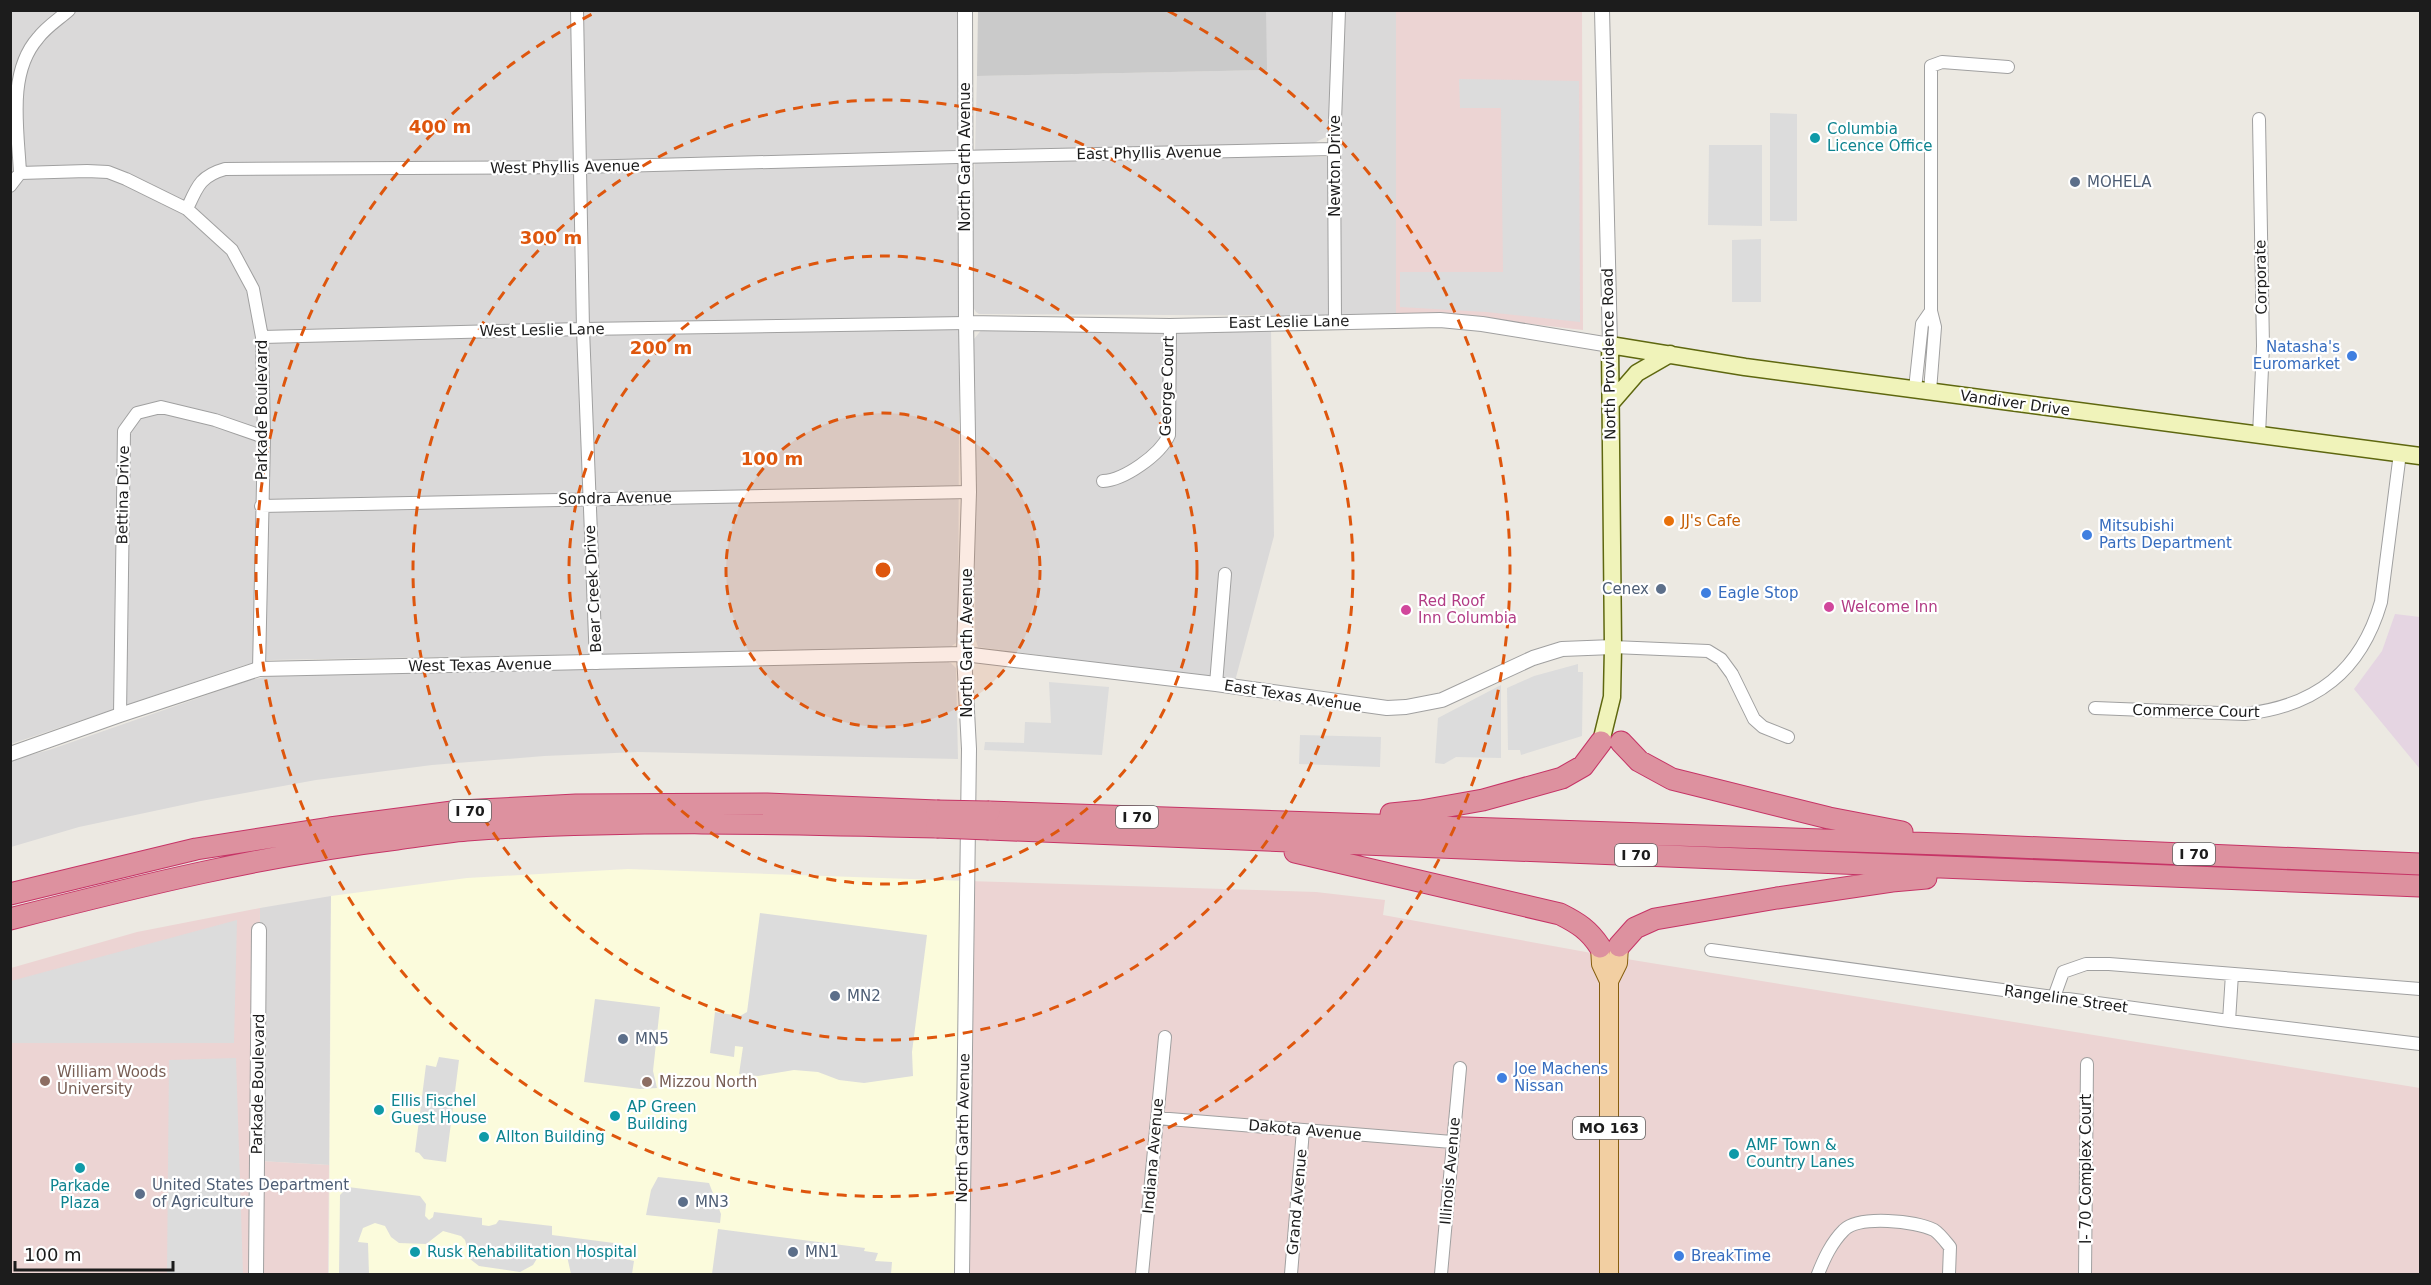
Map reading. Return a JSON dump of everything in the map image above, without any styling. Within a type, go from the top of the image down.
[{"type":"highway","points":[[1285,821],[1421,811],[1483,800],[1562,778],[1583,766],[1611,742],[1672,779],[1829,818],[1971,845]]},
{"type":"highway","name":"I 70","points":[[10,894],[196,849],[460,811],[576,805],[743,804],[989,821],[1285,821],[2420,863]]},
{"type":"highway","name":"I 70","points":[[10,920],[149,883],[316,849],[465,830],[580,825],[937,819]]},
{"type":"highway","name":"I 70","points":[[989,821],[1247,841],[2421,886]]},
{"type":"highway","points":[[1247,841],[1560,914],[1580,924],[1609,946],[1635,928],[1655,919],[1892,881],[2025,870]]},
{"type":"main road","name":"Vandiver Drive","points":[[1610,345],[1746,367],[2421,456]]},
{"type":"main road","name":"North Providence Road","points":[[1610,345],[1613,646],[1611,742]]},
{"type":"main road","points":[[1611,403],[1637,372],[1670,354]]},
{"type":"main road","name":"MO 163","points":[[1609,946],[1601,964],[1609,981],[1609,1275]]},
{"type":"street","points":[[10,186],[20,173],[17,99],[20,74],[27,55],[38,38],[69,10]]},
{"type":"street","name":"Bear Creek Drive","points":[[577,10],[583,329],[596,663]]},
{"type":"street","name":"North Garth Avenue","points":[[962,1275],[969,749],[964,654],[969,492],[965,10]]},
{"type":"street","name":"Newton Drive","points":[[1335,321],[1334,149],[1339,10]]},
{"type":"street","name":"North Providence Road","points":[[1602,10],[1610,345]]},
{"type":"street","points":[[1922,390],[1922,324],[1931,311],[1931,66],[1942,62],[2008,67]]},
{"type":"street","name":"Corporate","points":[[2259,119],[2263,346],[2259,435]]},
{"type":"street","name":"East Phyllis Avenue","points":[[965,157],[1334,149]]},
{"type":"street","name":"West Phyllis Avenue","points":[[187,209],[198,186],[209,174],[225,169],[580,168],[965,157]]},
{"type":"street","name":"Parkade Boulevard","points":[[20,173],[108,172],[187,209],[232,250],[253,289],[262,337],[264,437],[259,669]]},
{"type":"street","name":"East Leslie Lane","points":[[966,323],[1170,326],[1440,320],[1482,324],[1610,345]]},
{"type":"street","name":"West Leslie Lane","points":[[262,337],[966,323]]},
{"type":"street","name":"George Court","points":[[1103,481],[1124,477],[1164,445],[1168,435],[1170,326]]},
{"type":"street","name":"Bettina Drive","points":[[120,715],[124,431],[137,413],[161,407],[215,420],[264,437]]},
{"type":"street","name":"Commerce Court","points":[[2095,708],[2246,714],[2270,711],[2295,704],[2331,684],[2349,667],[2374,626],[2381,602],[2400,453]]},
{"type":"street","name":"Sondra Avenue","points":[[261,506],[969,492]]},
{"type":"street","points":[[1216,684],[1225,574]]},
{"type":"street","points":[[1613,646],[1708,651],[1720,659],[1732,674],[1754,719],[1763,728],[1788,737]]},
{"type":"street","name":"East Texas Avenue","points":[[964,654],[1216,684],[1372,708],[1406,707],[1442,700],[1533,658],[1562,649],[1613,646]]},
{"type":"street","name":"West Texas Avenue","points":[[10,754],[259,669],[964,654]]},
{"type":"street","name":"Parkade Boulevard","points":[[256,1275],[259,930]]},
{"type":"street","name":"Rangeline Street","points":[[1711,950],[2229,1021],[2421,1044]]},
{"type":"street","points":[[2054,997],[2063,972],[2086,964],[2421,989]]},
{"type":"street","points":[[2229,1021],[2232,974]]},
{"type":"street","name":"Indiana Avenue","points":[[1142,1275],[1165,1037]]},
{"type":"street","name":"I- 70 Complex Court","points":[[2085,1275],[2087,1064]]},
{"type":"street","name":"Illinois Avenue","points":[[1441,1275],[1460,1068]]},
{"type":"street","name":"Dakota Avenue","points":[[1157,1118],[1452,1142]]},
{"type":"street","name":"Grand Avenue","points":[[1291,1275],[1304,1130]]},
{"type":"street","points":[[1818,1275],[1827,1252],[1845,1229],[1864,1220],[1919,1224],[1937,1232],[1950,1247],[1949,1275]]},
{"type":"shaded area","points":[[10,11],[961,11],[958,639],[956,643],[949,648],[270,660],[245,665],[11,744]]},
{"type":"shaded area","points":[[978,11],[1266,11],[1267,70],[977,76]]},
{"type":"shaded area","points":[[1266,11],[1396,11],[1396,316],[979,314],[976,312],[971,304],[977,76],[1266,70]],"holes":[[[1326,137],[1339,137],[1337,157],[1269,157],[1269,146],[1310,145]]]},
{"type":"shaded area","points":[[1396,11],[1582,11],[1583,330],[1461,316],[1396,316]]},
{"type":"shaded area","points":[[1459,79],[1579,81],[1580,322],[1486,312],[1400,307],[1400,272],[1503,272],[1501,108],[1460,108]]},
{"type":"shaded area","points":[[1770,113],[1797,114],[1797,221],[1770,221]]},
{"type":"shaded area","points":[[1709,145],[1762,145],[1762,226],[1708,225]]},
{"type":"shaded area","points":[[1761,239],[1761,302],[1732,302],[1732,240]]},
{"type":"shaded area","points":[[983,328],[1271,328],[1274,536],[1235,681],[978,647],[975,638],[974,339]]},
{"type":"shaded area","points":[[2395,614],[2420,617],[2420,769],[2354,689],[2382,651]]},
{"type":"shaded area","points":[[948,662],[956,668],[958,759],[638,752],[544,756],[432,765],[316,780],[201,801],[79,827],[11,847],[11,760],[49,750],[250,680],[270,676]]},
{"type":"shaded area","points":[[1578,664],[1578,672],[1583,672],[1582,736],[1521,755],[1520,750],[1508,750],[1507,688],[1534,676]]},
{"type":"shaded area","points":[[1049,682],[1109,687],[1102,755],[984,750],[985,742],[1024,743],[1025,722],[1051,723]]},
{"type":"shaded area","points":[[1501,685],[1501,758],[1456,757],[1444,764],[1435,763],[1438,718]]},
{"type":"shaded area","points":[[1300,735],[1381,737],[1380,767],[1299,764]]},
{"type":"shaded area","name":"Mizzou North","points":[[628,869],[967,881],[962,1274],[329,1274],[331,896],[467,878]]},
{"type":"shaded area","points":[[967,881],[1316,892],[1385,900],[1383,915],[1608,956],[2420,1088],[2420,1274],[964,1274]]},
{"type":"shaded area","points":[[331,896],[329,1165],[259,1161],[260,908]]},
{"type":"shaded area","name":"Parkade Plaza","points":[[260,908],[259,1161],[329,1165],[328,1274],[11,1274],[11,968],[137,932]]},
{"type":"shaded area","name":"MN2","points":[[760,913],[927,935],[912,1052],[913,1076],[864,1083],[839,1080],[818,1072],[794,1070],[758,1076],[739,1074],[743,1047],[735,1046],[734,1057],[710,1053],[715,1012],[740,1016],[747,1012]]},
{"type":"shaded area","points":[[237,920],[234,1043],[11,1043],[11,981]]},
{"type":"shaded area","name":"MN5","points":[[595,999],[660,1007],[653,1071],[657,1088],[640,1089],[584,1082]]},
{"type":"shaded area","points":[[439,1057],[459,1060],[446,1162],[424,1159],[415,1152],[426,1065],[436,1067]]},
{"type":"shaded area","points":[[236,1058],[243,1274],[167,1274],[169,1060]]},
{"type":"shaded area","name":"MN3","points":[[658,1177],[709,1183],[721,1214],[720,1223],[646,1215],[651,1190]]},
{"type":"shaded area","points":[[348,1187],[420,1196],[426,1204],[425,1216],[429,1220],[433,1217],[434,1212],[482,1218],[482,1225],[489,1226],[496,1224],[499,1220],[552,1226],[552,1235],[614,1243],[621,1246],[625,1259],[634,1261],[632,1274],[571,1274],[565,1247],[554,1246],[544,1247],[533,1265],[520,1272],[479,1266],[470,1259],[465,1240],[461,1236],[443,1231],[426,1244],[399,1243],[391,1237],[385,1226],[375,1223],[363,1228],[358,1242],[368,1243],[369,1274],[339,1274],[340,1195]]},
{"type":"shaded area","name":"MN1","points":[[718,1229],[865,1248],[864,1251],[878,1253],[875,1261],[892,1262],[891,1274],[712,1274]]},
{"type":"place","name":"Columbia Licence Office","points":[[1815,138]]},
{"type":"place","name":"MOHELA","points":[[2075,182]]},
{"type":"place","name":"Natasha's Euromarket","points":[[2352,356]]},
{"type":"place","name":"JJ's Cafe","points":[[1669,521]]},
{"type":"place","name":"Mitsubishi Parts Department","points":[[2087,535]]},
{"type":"place","name":"Cenex","points":[[1661,589]]},
{"type":"place","name":"Eagle Stop","points":[[1706,593]]},
{"type":"place","name":"Welcome Inn","points":[[1829,607]]},
{"type":"place","name":"Red Roof Inn Columbia","points":[[1406,610]]},
{"type":"place","name":"MN2","points":[[835,996]]},
{"type":"place","name":"MN5","points":[[623,1039]]},
{"type":"place","name":"Joe Machens Nissan","points":[[1502,1078]]},
{"type":"place","name":"William Woods University","points":[[45,1081]]},
{"type":"place","name":"Mizzou North","points":[[647,1082]]},
{"type":"place","name":"Ellis Fischel Guest House","points":[[379,1110]]},
{"type":"place","name":"AP Green Building","points":[[615,1116]]},
{"type":"place","name":"Allton Building","points":[[484,1137]]},
{"type":"place","name":"AMF Town & Country Lanes","points":[[1734,1154]]},
{"type":"place","name":"Parkade Plaza","points":[[80,1168]]},
{"type":"place","name":"United States Department of Agriculture","points":[[140,1194]]},
{"type":"place","name":"MN3","points":[[683,1202]]},
{"type":"place","name":"Rusk Rehabilitation Hospital","points":[[415,1252]]},
{"type":"place","name":"MN1","points":[[793,1252]]},
{"type":"place","name":"BreakTime","points":[[1679,1256]]}]
